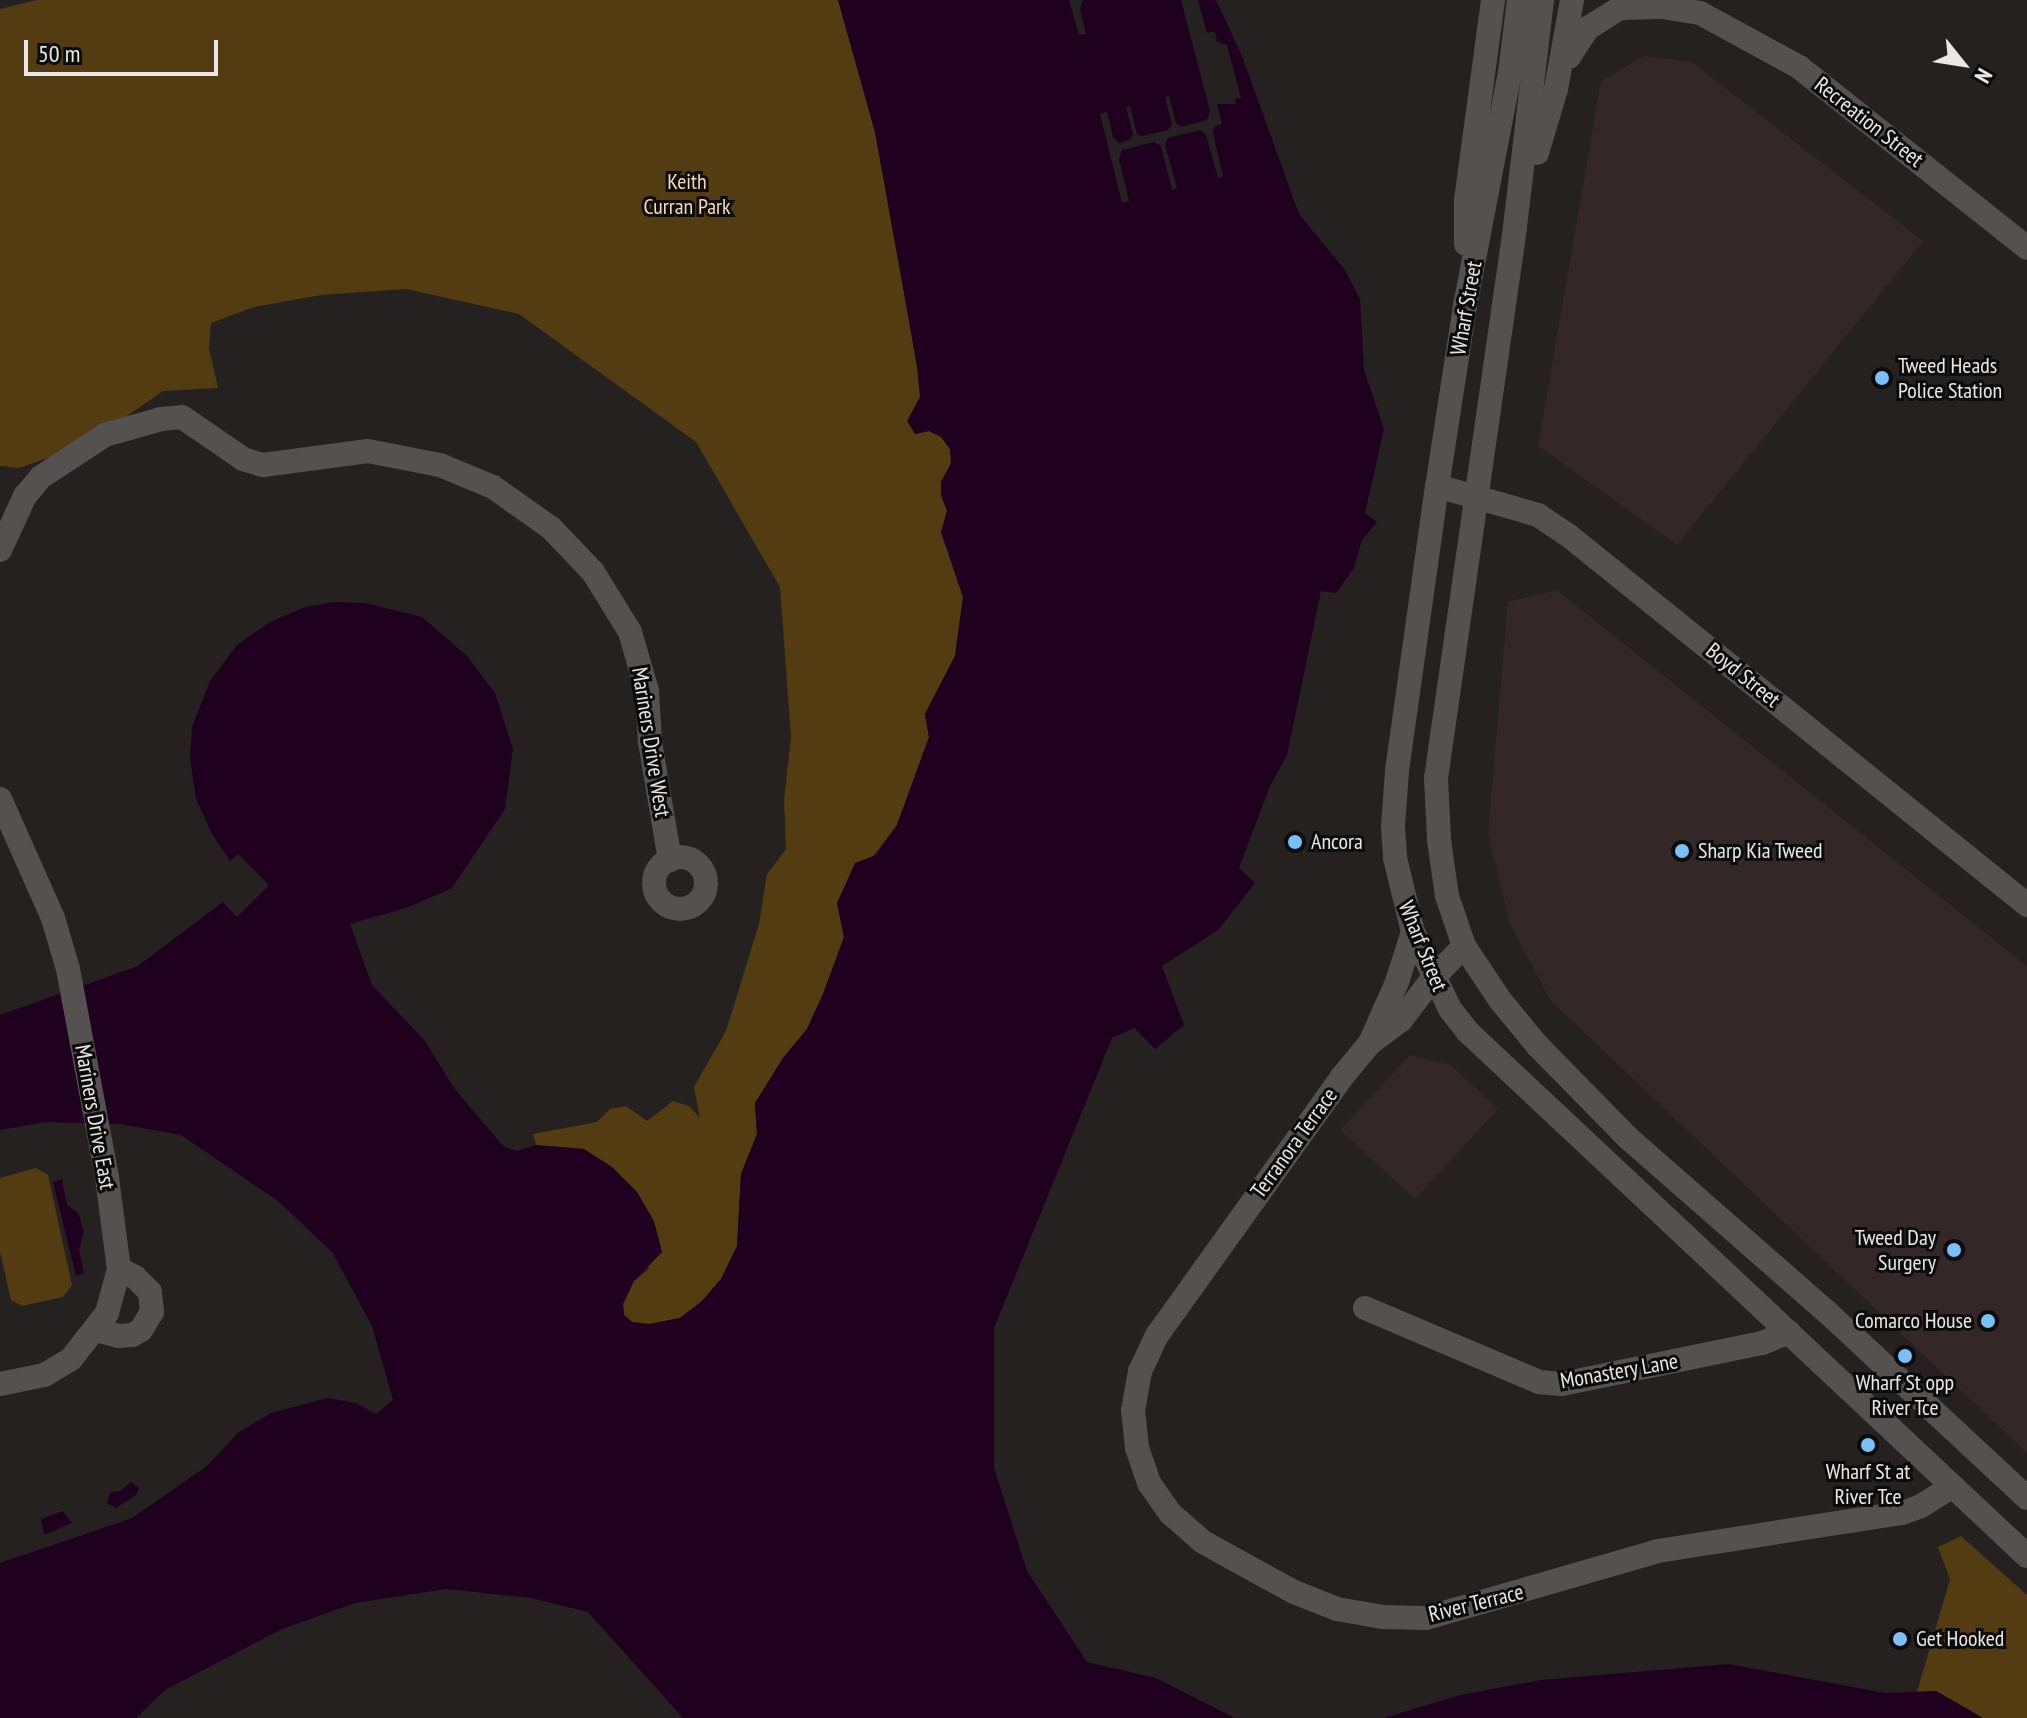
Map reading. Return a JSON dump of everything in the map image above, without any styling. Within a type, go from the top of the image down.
[{"type":"street","points":[[1465,306],[1466,200],[1493,0]]},
{"type":"street","name":"Wharf Street","points":[[1519,0],[1510,72],[1465,306],[1403,720],[1393,827],[1399,881],[1413,932],[1433,978],[1468,1032],[1513,1078],[2027,1556]]},
{"type":"street","name":"Wharf Street","points":[[1542,0],[1515,228],[1436,778],[1439,840],[1447,896],[1464,946],[1500,1000],[1537,1045],[1627,1137],[1827,1312],[2027,1498]]},
{"type":"street","points":[[1556,89],[1572,0]]},
{"type":"street","name":"Recreation Street","points":[[1679,0],[1799,67],[2027,248]]},
{"type":"street","points":[[1515,228],[1556,89],[1576,41],[1603,16],[1620,8],[1642,6],[1700,13]]},
{"type":"street","name":"Mariners Drive West","points":[[0,550],[25,496],[41,477],[105,435],[161,419],[182,417],[243,459],[263,465],[368,451],[440,465],[493,487],[551,528],[593,572],[630,632],[647,691],[650,742],[670,860]]},
{"type":"street","name":"Boyd Street","points":[[1437,486],[1538,515],[1568,535],[2027,905]]},
{"type":"street","points":[[0,505],[25,496]]},
{"type":"street","name":"Mariners Drive East","points":[[0,799],[53,918],[68,969],[107,1178],[119,1269],[107,1313],[71,1359],[44,1375],[0,1384]]},
{"type":"street","name":"Terranora Terrace","points":[[1219,1245],[1370,1043],[1397,982],[1413,932]]},
{"type":"street","name":"Terranora Terrace","points":[[1370,1043],[1401,1020],[1433,978],[1464,946]]},
{"type":"street","name":"River Terrace","points":[[1219,1245],[1157,1335],[1140,1371],[1133,1410],[1137,1448],[1149,1483],[1170,1513],[1203,1542],[1251,1571],[1337,1609],[1383,1617],[1426,1618],[1658,1551],[1902,1513],[1925,1505],[1951,1487]]},
{"type":"street","points":[[96,1330],[118,1336],[132,1335],[148,1322],[152,1312],[150,1292],[135,1277],[119,1269]]},
{"type":"street","name":"Monastery Lane","points":[[1365,1308],[1539,1382],[1562,1384],[1762,1343],[1789,1332]]},
{"type":"shaded area","points":[[838,0],[1216,0],[1242,56],[1299,214],[1345,270],[1360,299],[1364,370],[1384,429],[1365,513],[1377,522],[1362,540],[1354,568],[1336,593],[1321,591],[1287,755],[1270,786],[1239,868],[1255,883],[1218,930],[1162,966],[1184,1025],[1155,1049],[1134,1028],[1112,1038],[994,1328],[994,1468],[1027,1571],[1087,1662],[1156,1678],[1235,1718],[683,1718],[588,1612],[531,1598],[446,1589],[355,1603],[282,1629],[165,1690],[136,1718],[0,1718],[0,1563],[132,1518],[207,1466],[239,1432],[271,1413],[328,1398],[356,1403],[376,1414],[393,1400],[372,1326],[332,1252],[278,1201],[181,1135],[120,1124],[46,1122],[0,1130],[0,1015],[138,966],[223,902],[237,917],[269,885],[238,854],[230,861],[212,834],[196,799],[190,757],[192,727],[210,681],[237,645],[270,622],[305,607],[335,602],[365,603],[422,617],[467,656],[495,693],[513,749],[505,809],[452,888],[409,907],[350,924],[372,985],[425,1041],[454,1088],[504,1147],[517,1151],[536,1145],[584,1149],[612,1167],[637,1192],[654,1221],[662,1252],[634,1281],[623,1304],[624,1315],[632,1322],[649,1324],[680,1318],[702,1301],[721,1279],[737,1246],[741,1174],[757,1134],[755,1103],[783,1058],[807,1029],[823,994],[844,937],[837,903],[855,863],[876,855],[897,825],[929,737],[925,714],[955,656],[963,597],[941,532],[947,511],[941,495],[941,482],[951,463],[950,449],[941,437],[929,431],[915,434],[907,421],[920,397],[917,366],[875,132]]},
{"type":"shaded area","points":[[1644,56],[1692,62],[1923,241],[1677,545],[1538,446],[1601,81]]},
{"type":"shaded area","points":[[1557,590],[2027,966],[2027,1453],[1550,1000],[1510,923],[1488,834],[1508,602]]},
{"type":"shaded area","points":[[1410,1055],[1451,1065],[1498,1109],[1415,1199],[1340,1130]]},
{"type":"shaded area","points":[[62,1179],[67,1205],[78,1213],[84,1231],[79,1250],[84,1273],[76,1276],[53,1182]]},
{"type":"shaded area","points":[[131,1482],[139,1488],[136,1495],[116,1508],[107,1503],[111,1492],[120,1491]]},
{"type":"shaded area","points":[[63,1511],[72,1523],[44,1535],[41,1519]]},
{"type":"shaded area","points":[[1729,1664],[1885,1693],[1936,1691],[1983,1718],[1384,1718],[1460,1695],[1541,1680]]},
{"type":"green space","name":"Keith Curran Park","points":[[37,0],[838,0],[875,132],[897,249],[917,366],[920,397],[915,434],[929,431],[941,437],[950,449],[952,463],[941,482],[941,495],[947,511],[941,532],[963,597],[955,656],[925,714],[929,737],[897,825],[837,903],[844,937],[823,994],[807,1029],[783,1058],[755,1103],[757,1134],[741,1174],[737,1246],[721,1279],[702,1301],[680,1318],[649,1324],[632,1322],[624,1315],[623,1304],[634,1281],[649,1269],[584,1149],[536,1145],[533,1134],[597,1122],[610,1109],[626,1106],[647,1121],[673,1101],[689,1106],[700,1118],[694,1087],[726,1031],[759,924],[767,874],[786,849],[784,800],[791,737],[780,587],[696,442],[519,314],[406,289],[321,295],[254,307],[211,323],[209,348],[218,388],[163,391],[85,445],[19,468],[0,466],[0,9]]},
{"type":"green space","points":[[36,1168],[48,1175],[72,1285],[63,1297],[22,1306],[11,1300],[0,1252],[0,1178]]},
{"type":"green space","points":[[1961,1536],[2027,1595],[2027,1718],[1983,1718],[1936,1691],[1917,1692],[1950,1579],[1938,1547]]},
{"type":"pier","points":[[1069,0],[1083,0],[1080,9],[1086,34],[1079,35]]},
{"type":"pier","points":[[1181,0],[1198,0],[1207,33],[1215,31],[1217,42],[1227,45],[1241,98],[1235,99],[1236,104],[1217,104],[1222,124],[1215,126],[1213,133],[1223,176],[1218,178],[1206,135],[1200,130],[1168,138],[1165,145],[1177,188],[1172,190],[1161,146],[1154,142],[1122,150],[1119,159],[1129,201],[1122,203],[1100,114],[1107,112],[1113,137],[1119,143],[1130,140],[1133,135],[1126,107],[1130,106],[1137,134],[1142,136],[1168,130],[1172,125],[1165,97],[1169,96],[1176,123],[1181,127],[1207,120],[1210,111]]},
{"type":"place","name":"Tweed Heads Police Station","points":[[1882,378]]},
{"type":"place","name":"Ancora","points":[[1295,842]]},
{"type":"place","name":"Sharp Kia Tweed","points":[[1682,851]]},
{"type":"place","name":"Tweed Day Surgery","points":[[1954,1250]]},
{"type":"place","name":"Comarco House","points":[[1988,1321]]},
{"type":"place","name":"Wharf St opp River Tce","points":[[1905,1356]]},
{"type":"place","name":"Wharf St at River Tce","points":[[1868,1445]]},
{"type":"place","name":"Get Hooked","points":[[1900,1639]]}]
